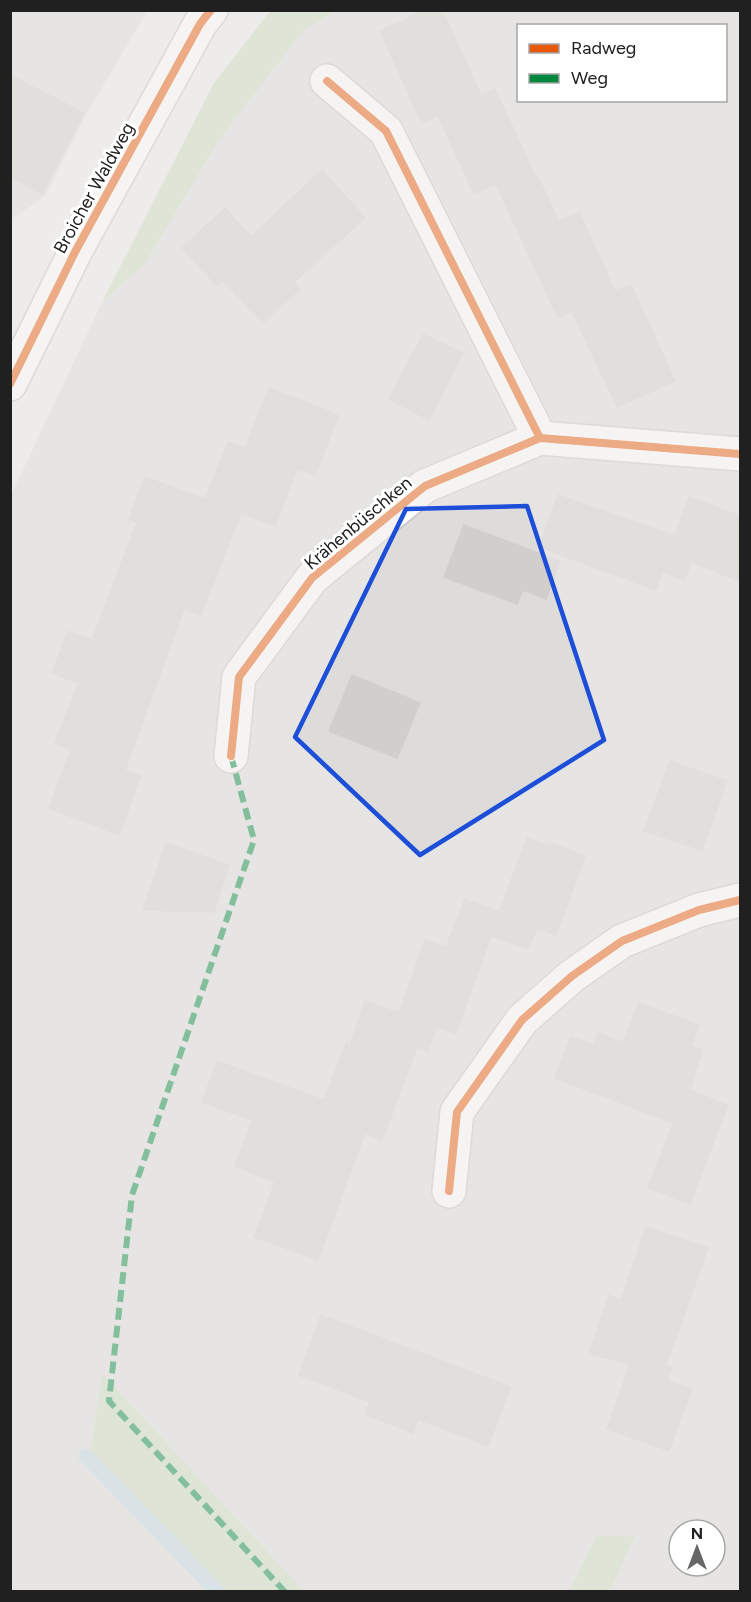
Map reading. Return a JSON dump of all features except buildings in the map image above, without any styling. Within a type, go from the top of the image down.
[{"type":"street","name":"Broicher Waldweg","points":[[10,384],[75,252],[200,24],[211,10]]},
{"type":"street","points":[[327,81],[386,131],[540,438]]},
{"type":"street","name":"Krähenbüschken","points":[[231,756],[239,677],[312,578],[425,486],[540,438],[741,454]]},
{"type":"street","points":[[449,1191],[457,1112],[522,1020],[572,976],[622,941],[699,910],[741,900]]},
{"type":"highlighted area","points":[[527,506],[604,740],[420,855],[295,737],[406,509]]},
{"type":"shaded area","points":[[11,11],[143,11],[146,13],[86,115],[45,197],[11,219]]},
{"type":"shaded area","points":[[336,11],[740,11],[740,1591],[610,1591],[634,1536],[596,1536],[569,1591],[304,1591],[102,1373],[90,1454],[218,1591],[11,1592],[11,495],[102,302],[145,264],[219,140],[302,31]]},
{"type":"green space","points":[[270,11],[336,11],[302,32],[219,140],[145,264],[102,302],[214,83]]},
{"type":"green space","points":[[102,1373],[304,1591],[218,1591],[90,1454]]},
{"type":"green space","points":[[596,1536],[635,1536],[610,1591],[569,1591]]},
{"type":"waterway","points":[[86,1456],[218,1592]]},
{"type":"marked path","points":[[231,756],[254,840],[132,1195],[109,1401],[285,1592]]},
{"type":"cycle path","points":[[10,384],[75,252],[200,24],[211,10]]},
{"type":"cycle path","points":[[327,81],[386,131],[540,438]]},
{"type":"cycle path","points":[[231,756],[239,677],[312,578],[425,486],[540,438],[740,454]]},
{"type":"cycle path","points":[[449,1191],[457,1112],[522,1020],[572,976],[622,941],[699,910],[740,900]]}]
